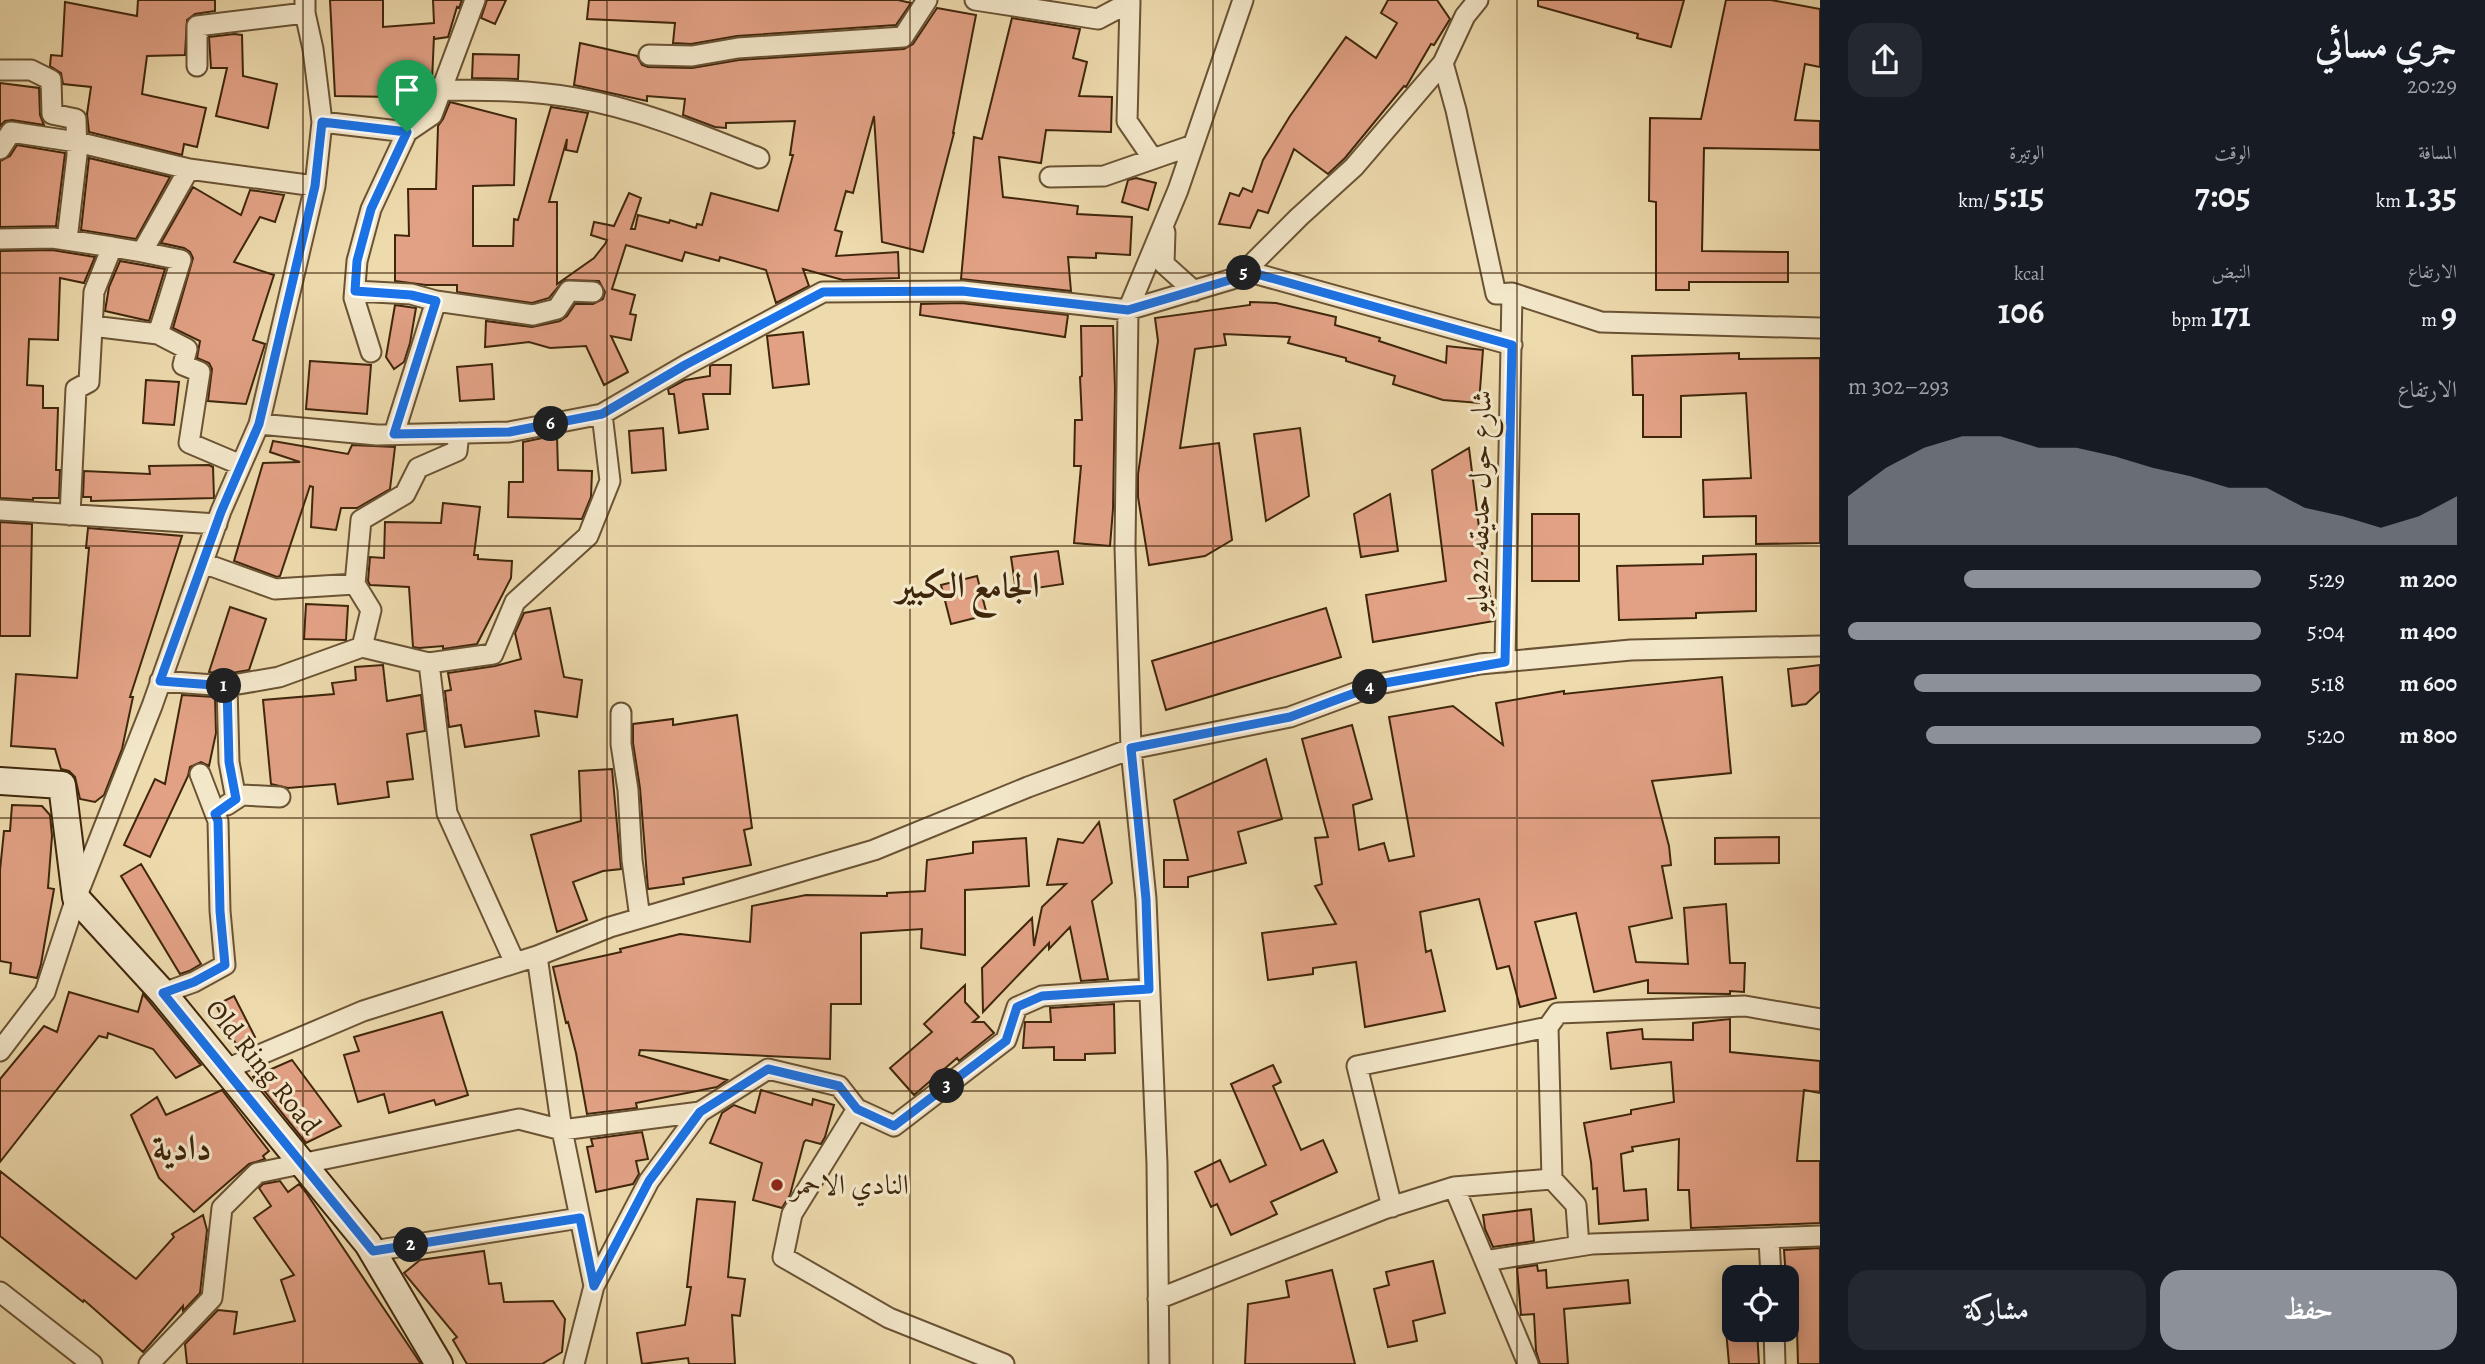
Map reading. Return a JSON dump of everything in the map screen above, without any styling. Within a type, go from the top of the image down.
[{"type":"street","points":[[371,352],[354,298],[357,261],[371,209],[407,132],[432,115],[475,0]]},
{"type":"street","points":[[649,55],[692,56],[738,48],[903,37],[927,0]]},
{"type":"street","points":[[975,0],[1098,19],[1130,1]]},
{"type":"street","points":[[1159,1364],[1157,1164],[1146,899],[1131,748],[1125,547],[1128,310],[1193,145],[1243,0]]},
{"type":"street","points":[[259,424],[377,435],[509,432],[602,414],[685,365],[823,292],[962,291],[1128,310],[1240,277],[1298,217],[1354,167],[1443,63],[1461,8],[1478,0]]},
{"type":"street","points":[[1130,1],[1127,121],[1153,159]]},
{"type":"street","points":[[0,1051],[46,992],[76,898],[217,524],[259,424],[315,186],[322,122],[305,7],[197,26],[197,66]]},
{"type":"street","points":[[1443,63],[1456,110],[1496,294],[1512,293],[1601,322],[1820,328]]},
{"type":"street","points":[[0,70],[31,70],[51,80],[52,114],[76,119],[77,155],[67,240]]},
{"type":"street","points":[[442,90],[501,90],[576,98],[670,122],[759,158]]},
{"type":"street","points":[[322,122],[407,132]]},
{"type":"street","points":[[0,149],[11,132],[76,142],[189,169],[315,186]]},
{"type":"street","points":[[1050,177],[1104,176],[1193,145]]},
{"type":"street","points":[[142,252],[189,169]]},
{"type":"street","points":[[1165,220],[1164,264],[1194,291]]},
{"type":"street","points":[[0,239],[67,240],[181,260],[158,334]]},
{"type":"street","points":[[70,515],[76,389],[89,382],[94,292],[112,247]]},
{"type":"street","points":[[1246,271],[1512,345]]},
{"type":"street","points":[[355,291],[411,295],[533,315],[557,309],[569,291],[593,292]]},
{"type":"street","name":"شارع حول حديقه 22مايو","points":[[1505,662],[1512,293]]},
{"type":"street","points":[[394,434],[436,301]]},
{"type":"street","points":[[92,326],[158,334],[187,349],[183,365],[200,372],[189,443],[241,465]]},
{"type":"street","points":[[160,681],[227,686],[279,677],[362,647],[429,663],[493,654],[515,602],[587,536],[610,481],[602,414]]},
{"type":"street","points":[[362,647],[371,610],[355,584],[361,520],[405,494],[418,468],[457,451],[459,433]]},
{"type":"street","points":[[0,510],[217,524]]},
{"type":"street","points":[[203,563],[275,589],[355,584]]},
{"type":"street","points":[[224,1070],[363,1011],[537,956],[610,927],[874,850],[1131,748],[1290,717],[1379,684],[1505,662],[1631,650],[1820,646]]},
{"type":"street","points":[[429,663],[447,813],[515,963]]},
{"type":"street","points":[[227,686],[229,762],[236,799]]},
{"type":"street","points":[[621,713],[621,744],[640,918]]},
{"type":"street","points":[[163,993],[194,982],[225,965],[220,911],[218,821],[201,774]]},
{"type":"street","points":[[0,781],[62,785],[76,898]]},
{"type":"street","points":[[215,814],[242,795],[280,797]]},
{"type":"street","name":"Old Ring Road","points":[[76,898],[163,993],[373,1251],[439,1364]]},
{"type":"street","points":[[537,956],[562,1130],[594,1286]]},
{"type":"street","points":[[573,1364],[594,1286],[649,1181],[700,1112],[768,1069],[839,1086],[857,1109],[894,1126],[1006,1041],[1017,1007],[1042,996],[1149,989]]},
{"type":"street","points":[[1579,1245],[1576,1205],[1552,1179],[1548,1027],[1558,1013],[1745,1006],[1820,1019]]},
{"type":"street","points":[[1392,1206],[1357,1066],[1548,1027]]},
{"type":"street","points":[[857,1109],[792,1214],[783,1257],[890,1318],[1004,1364]]},
{"type":"street","points":[[149,1364],[212,1298],[222,1208],[257,1173],[519,1119],[562,1130],[700,1112]]},
{"type":"street","points":[[1158,1299],[1392,1206],[1454,1187],[1552,1179]]},
{"type":"street","points":[[1454,1187],[1528,1364]]},
{"type":"street","points":[[373,1251],[580,1218]]},
{"type":"street","points":[[1485,1261],[1579,1245],[1820,1236]]},
{"type":"street","points":[[1769,1238],[1770,1265]]},
{"type":"street","points":[[0,1292],[92,1364]]},
{"type":"street","points":[[1774,1342],[1775,1364]]},
{"type":"building","points":[[138,0],[215,0],[215,11],[195,14],[187,20],[185,55],[147,56],[142,94],[206,108],[197,147],[184,144],[182,155],[89,132],[87,114],[91,87],[63,84],[61,73],[50,66],[51,55],[62,56],[65,2],[137,16]]},
{"type":"building","points":[[330,0],[383,0],[383,27],[434,23],[433,0],[462,0],[459,8],[457,7],[448,37],[434,39],[434,36],[432,81],[399,80],[396,97],[335,96]]},
{"type":"building","points":[[487,0],[506,0],[495,24],[481,18]]},
{"type":"building","points":[[589,0],[898,0],[911,3],[896,25],[737,36],[691,44],[673,43],[675,23],[587,19]]},
{"type":"building","points":[[1388,0],[1437,0],[1450,19],[1434,45],[1431,44],[1406,87],[1404,86],[1345,158],[1328,174],[1294,149],[1268,213],[1258,210],[1250,228],[1219,224],[1230,193],[1239,196],[1243,188],[1252,192],[1263,160],[1290,116],[1346,37],[1376,58],[1397,23],[1381,13]]},
{"type":"building","points":[[1538,0],[1684,0],[1671,47],[1637,38],[1638,34],[1538,6]]},
{"type":"building","points":[[1726,0],[1771,0],[1820,9],[1820,67],[1805,64],[1795,120],[1820,121],[1820,150],[1704,148],[1702,251],[1788,252],[1788,282],[1689,282],[1689,290],[1656,290],[1656,202],[1649,201],[1650,118],[1701,119]]},
{"type":"building","points":[[937,8],[976,15],[954,133],[923,252],[882,242],[874,116],[853,193],[846,191],[835,230],[842,232],[836,256],[898,252],[899,278],[843,280],[803,269],[809,286],[776,303],[766,270],[720,257],[719,261],[685,252],[682,261],[626,245],[612,289],[635,295],[630,314],[636,315],[631,340],[611,336],[628,372],[604,385],[586,346],[550,348],[529,342],[485,347],[486,321],[532,327],[560,321],[575,304],[593,304],[603,299],[605,292],[599,281],[564,280],[549,298],[532,303],[457,292],[457,285],[395,281],[395,235],[409,236],[408,189],[436,189],[438,126],[450,102],[516,119],[514,185],[473,186],[473,246],[513,246],[514,219],[518,220],[551,107],[588,113],[577,152],[566,150],[567,139],[549,202],[557,202],[557,284],[594,258],[607,240],[591,235],[594,222],[614,226],[629,193],[641,198],[631,229],[635,229],[638,215],[669,223],[670,220],[696,228],[697,224],[702,225],[711,193],[778,211],[793,155],[790,155],[795,121],[726,123],[726,128],[715,127],[683,115],[685,99],[647,96],[647,101],[574,85],[580,43],[637,56],[642,65],[648,67],[692,68],[739,60],[904,49],[913,44]]},
{"type":"building","points":[[1012,18],[1080,29],[1073,58],[1087,62],[1079,96],[1112,97],[1111,132],[1046,130],[1041,163],[999,157],[1003,197],[1078,206],[1077,214],[1132,217],[1130,255],[1096,253],[1096,258],[1068,257],[1071,291],[961,279],[974,137],[982,139]]},
{"type":"building","points":[[242,35],[243,76],[277,84],[268,128],[216,116],[227,68],[211,68],[209,37]]},
{"type":"building","points":[[473,54],[519,55],[518,79],[472,78]]},
{"type":"building","points":[[0,83],[39,88],[40,115],[44,125],[12,120],[5,121],[0,126]]},
{"type":"building","points":[[17,145],[65,153],[56,226],[0,227],[0,161],[10,156]]},
{"type":"building","points":[[89,158],[170,177],[136,239],[81,230]]},
{"type":"building","points":[[1136,178],[1156,183],[1148,210],[1122,202],[1128,180]]},
{"type":"building","points":[[193,187],[241,215],[250,190],[284,195],[275,222],[260,217],[234,262],[274,275],[253,340],[265,344],[246,404],[208,401],[212,369],[209,363],[197,358],[200,341],[173,328],[193,258],[184,248],[161,243]]},
{"type":"building","points":[[52,250],[95,257],[84,283],[60,278],[58,340],[29,339],[27,385],[43,386],[43,408],[58,408],[56,470],[60,470],[59,498],[0,498],[0,251]]},
{"type":"building","points":[[120,261],[165,269],[149,321],[105,311],[109,287]]},
{"type":"building","points":[[1250,302],[1276,303],[1336,317],[1335,325],[1380,338],[1379,341],[1446,363],[1447,346],[1483,350],[1479,403],[1443,400],[1393,384],[1395,376],[1346,361],[1346,358],[1288,343],[1290,337],[1224,334],[1226,345],[1195,349],[1180,448],[1219,443],[1232,540],[1205,556],[1149,565],[1138,497],[1138,474],[1158,341],[1155,318],[1250,305]]},
{"type":"building","points":[[961,303],[1068,315],[1065,337],[920,315],[921,304]]},
{"type":"building","points":[[395,305],[416,308],[404,362],[394,369],[386,357]]},
{"type":"building","points":[[1081,326],[1113,326],[1115,389],[1110,546],[1074,543],[1081,466],[1074,466],[1075,420],[1082,420]]},
{"type":"building","points":[[803,332],[809,384],[773,388],[767,336]]},
{"type":"building","points":[[1739,353],[1739,359],[1820,358],[1820,543],[1756,544],[1756,516],[1704,517],[1703,480],[1751,478],[1746,393],[1681,396],[1681,437],[1643,437],[1643,395],[1633,395],[1632,356]]},
{"type":"building","points":[[310,361],[371,365],[367,414],[306,409]]},
{"type":"building","points":[[492,364],[494,399],[460,401],[457,367]]},
{"type":"building","points":[[712,365],[731,365],[730,394],[703,394],[708,429],[679,433],[674,394],[669,394],[668,389],[685,380],[710,376]]},
{"type":"building","points":[[146,380],[179,382],[174,425],[143,423]]},
{"type":"building","points":[[663,428],[666,470],[632,473],[629,431]]},
{"type":"building","points":[[1300,428],[1309,496],[1266,521],[1254,434]]},
{"type":"building","points":[[557,436],[558,470],[592,471],[591,497],[582,519],[508,517],[509,482],[523,482],[523,442]]},
{"type":"building","points":[[273,441],[348,454],[352,445],[395,447],[390,489],[357,508],[341,508],[336,530],[311,527],[313,487],[310,486],[280,576],[277,577],[234,561],[263,463],[300,462],[270,452]]},
{"type":"building","points":[[1469,448],[1485,575],[1487,574],[1494,621],[1373,642],[1366,595],[1446,581],[1432,470]]},
{"type":"building","points":[[149,466],[213,467],[214,498],[91,501],[91,497],[83,497],[84,471],[150,474]]},
{"type":"building","points":[[1390,494],[1398,551],[1361,557],[1354,514]]},
{"type":"building","points":[[443,503],[480,507],[474,555],[478,555],[478,559],[512,561],[511,578],[477,644],[443,649],[443,646],[413,647],[409,587],[370,585],[370,557],[384,558],[385,522],[441,523]]},
{"type":"building","points":[[1532,514],[1579,514],[1579,581],[1532,581]]},
{"type":"building","points":[[0,522],[32,524],[30,636],[0,636]]},
{"type":"building","points":[[88,528],[182,536],[130,697],[133,697],[122,749],[104,795],[95,802],[80,799],[75,777],[69,771],[61,769],[55,749],[11,746],[16,674],[77,678],[89,548],[86,548]]},
{"type":"building","points":[[1058,551],[1063,584],[1016,591],[1011,557]]},
{"type":"building","points":[[1756,554],[1756,611],[1696,613],[1696,618],[1619,620],[1617,566],[1703,564],[1703,556]]},
{"type":"building","points":[[977,576],[987,615],[951,624],[941,585]]},
{"type":"building","points":[[306,604],[348,606],[346,640],[304,639]]},
{"type":"building","points":[[230,607],[266,619],[249,670],[226,674],[209,672]]},
{"type":"building","points":[[550,608],[564,677],[582,680],[577,717],[535,711],[539,736],[465,747],[461,725],[449,727],[445,691],[451,690],[448,673],[521,659],[515,633],[524,613]]},
{"type":"building","points":[[1326,608],[1341,657],[1166,710],[1152,661]]},
{"type":"building","points":[[383,665],[387,701],[421,695],[425,731],[407,734],[413,779],[387,782],[389,797],[338,804],[335,784],[288,788],[271,784],[263,700],[334,694],[332,683],[356,680],[355,667]]},
{"type":"building","points":[[1820,665],[1820,691],[1806,704],[1792,706],[1788,669]]},
{"type":"building","points":[[1722,677],[1731,773],[1652,781],[1669,846],[1671,865],[1662,866],[1672,918],[1629,927],[1636,962],[1688,964],[1684,908],[1726,904],[1730,963],[1745,963],[1744,992],[1648,993],[1648,980],[1594,992],[1576,913],[1535,922],[1556,998],[1520,1007],[1509,966],[1497,969],[1479,899],[1420,912],[1426,952],[1431,950],[1445,1011],[1365,1027],[1356,962],[1313,968],[1313,974],[1268,980],[1262,933],[1336,924],[1315,886],[1322,884],[1315,838],[1328,837],[1302,739],[1352,725],[1372,799],[1353,805],[1359,850],[1384,843],[1389,861],[1414,856],[1389,717],[1453,706],[1503,745],[1496,703],[1564,691],[1564,694]]},
{"type":"building","points":[[182,695],[215,697],[216,733],[209,766],[201,762],[190,767],[150,857],[124,845],[155,779],[165,784]]},
{"type":"building","points":[[737,715],[752,828],[744,830],[751,865],[683,878],[684,884],[648,889],[633,724],[673,719],[673,725]]},
{"type":"building","points":[[1266,759],[1282,819],[1238,832],[1246,863],[1188,877],[1188,887],[1164,887],[1164,860],[1188,860],[1174,800]]},
{"type":"building","points":[[612,769],[621,869],[603,871],[573,882],[587,920],[557,932],[531,835],[581,821],[579,771]]},
{"type":"building","points":[[12,805],[42,806],[50,815],[52,836],[48,888],[54,889],[37,978],[10,973],[11,963],[0,961],[0,870],[4,831],[10,831]]},
{"type":"building","points":[[1099,822],[1112,883],[1092,901],[1108,979],[1081,981],[1070,927],[1049,949],[1049,943],[983,1012],[982,968],[1032,918],[1034,946],[1042,907],[1066,884],[1047,885],[1058,839],[1083,843]]},
{"type":"building","points":[[1779,837],[1779,863],[1715,864],[1715,838]]},
{"type":"building","points":[[1026,838],[1029,886],[965,890],[965,955],[921,948],[922,929],[861,933],[861,1004],[831,1004],[830,1059],[640,1050],[639,1055],[727,1080],[717,1087],[636,1103],[637,1108],[587,1114],[576,1053],[553,967],[621,952],[620,949],[680,934],[750,942],[752,906],[806,895],[887,896],[887,893],[925,891],[927,860],[973,853],[973,842]]},
{"type":"building","points":[[141,864],[201,964],[189,971],[180,974],[121,876]]},
{"type":"building","points":[[965,985],[965,1002],[979,1017],[973,1022],[984,1022],[994,1033],[959,1061],[957,1058],[914,1095],[890,1068],[932,1032],[924,1024]]},
{"type":"building","points":[[69,992],[138,1012],[143,994],[201,1065],[176,1078],[153,1049],[108,1033],[107,1038],[99,1036],[0,1162],[0,1079],[44,1026],[57,1032]]},
{"type":"building","points":[[234,996],[255,1037],[237,1046],[216,1005]]},
{"type":"building","points":[[1114,1004],[1115,1053],[1085,1054],[1085,1060],[1054,1060],[1054,1047],[1023,1048],[1025,1022],[1051,1022],[1050,1008]]},
{"type":"building","points":[[442,1012],[468,1095],[436,1105],[434,1100],[389,1113],[384,1094],[358,1102],[344,1055],[359,1051],[354,1037]]},
{"type":"building","points":[[1730,1019],[1730,1052],[1820,1061],[1820,1093],[1804,1090],[1797,1161],[1820,1161],[1820,1223],[1691,1228],[1689,1190],[1678,1190],[1679,1139],[1632,1147],[1633,1151],[1621,1154],[1624,1191],[1646,1189],[1648,1220],[1599,1224],[1597,1188],[1593,1189],[1584,1123],[1674,1102],[1671,1062],[1611,1069],[1607,1033],[1642,1029],[1643,1039],[1693,1040],[1693,1023]]},
{"type":"building","points":[[292,1060],[341,1126],[306,1143],[253,1077]]},
{"type":"building","points":[[1273,1065],[1281,1082],[1273,1086],[1301,1150],[1323,1140],[1337,1172],[1271,1202],[1277,1214],[1231,1235],[1217,1204],[1211,1207],[1195,1172],[1220,1160],[1230,1182],[1266,1165],[1231,1084]]},
{"type":"building","points":[[222,1090],[269,1151],[263,1156],[265,1159],[249,1164],[194,1212],[159,1178],[131,1115],[157,1097],[166,1115]]},
{"type":"building","points":[[761,1090],[812,1105],[813,1099],[834,1105],[821,1144],[806,1140],[804,1142],[790,1195],[782,1208],[753,1200],[762,1163],[710,1143],[722,1113],[734,1105],[755,1113]]},
{"type":"building","points":[[642,1132],[648,1159],[636,1161],[639,1174],[633,1184],[596,1192],[587,1147],[593,1146],[591,1139]]},
{"type":"building","points":[[0,1171],[136,1279],[174,1237],[172,1234],[203,1215],[207,1230],[200,1293],[183,1311],[183,1306],[143,1352],[84,1300],[83,1302],[0,1236]]},
{"type":"building","points":[[280,1181],[288,1192],[299,1184],[307,1194],[421,1364],[187,1364],[185,1344],[218,1310],[237,1312],[234,1334],[295,1321],[281,1280],[294,1275],[254,1218],[271,1206],[259,1188],[263,1184]]},
{"type":"building","points":[[697,1199],[735,1202],[728,1277],[745,1279],[740,1316],[732,1315],[735,1364],[689,1364],[688,1358],[642,1364],[637,1333],[685,1325],[691,1287],[687,1287]]},
{"type":"building","points":[[1531,1209],[1534,1241],[1493,1247],[1485,1229],[1483,1215]]},
{"type":"building","points":[[1820,1248],[1820,1364],[1798,1364],[1799,1265],[1785,1265],[1784,1250]]},
{"type":"building","points":[[484,1251],[489,1284],[501,1283],[504,1302],[553,1301],[565,1319],[562,1352],[542,1364],[467,1364],[453,1340],[457,1337],[404,1273],[420,1260]]},
{"type":"building","points":[[1433,1261],[1445,1313],[1413,1321],[1417,1341],[1388,1347],[1374,1289],[1389,1285],[1386,1272]]},
{"type":"building","points":[[1537,1265],[1538,1271],[1546,1270],[1547,1288],[1628,1280],[1630,1303],[1564,1309],[1568,1364],[1540,1364],[1536,1351],[1534,1314],[1521,1315],[1517,1268]]},
{"type":"building","points":[[1332,1270],[1355,1364],[1245,1364],[1248,1304],[1289,1297],[1286,1281]]},
{"type":"building","points":[[1727,1342],[1758,1342],[1759,1364],[1729,1364]]},
{"type":"place","name":"النادي الاحمر","points":[[777,1185]]},
{"type":"district","name":"الجامع الكبير","points":[[968,585]]},
{"type":"district","name":"دادية","points":[[182,1147]]},
{"type":"route","points":[[322,122],[407,132],[371,209],[357,261],[355,291],[411,295],[436,301],[394,434],[509,432],[602,414],[685,365],[823,292],[962,291],[1128,310],[1240,277],[1246,271],[1512,345],[1505,662],[1480,664],[1379,684],[1290,717],[1131,748],[1146,899],[1149,989],[1042,996],[1017,1007],[1006,1041],[894,1126],[857,1109],[839,1086],[768,1069],[700,1112],[649,1181],[594,1286],[580,1218],[373,1251],[163,993],[194,982],[225,965],[220,911],[218,821],[215,814],[236,799],[229,762],[227,686],[160,681],[221,512],[259,424],[315,186],[322,122]]}]
